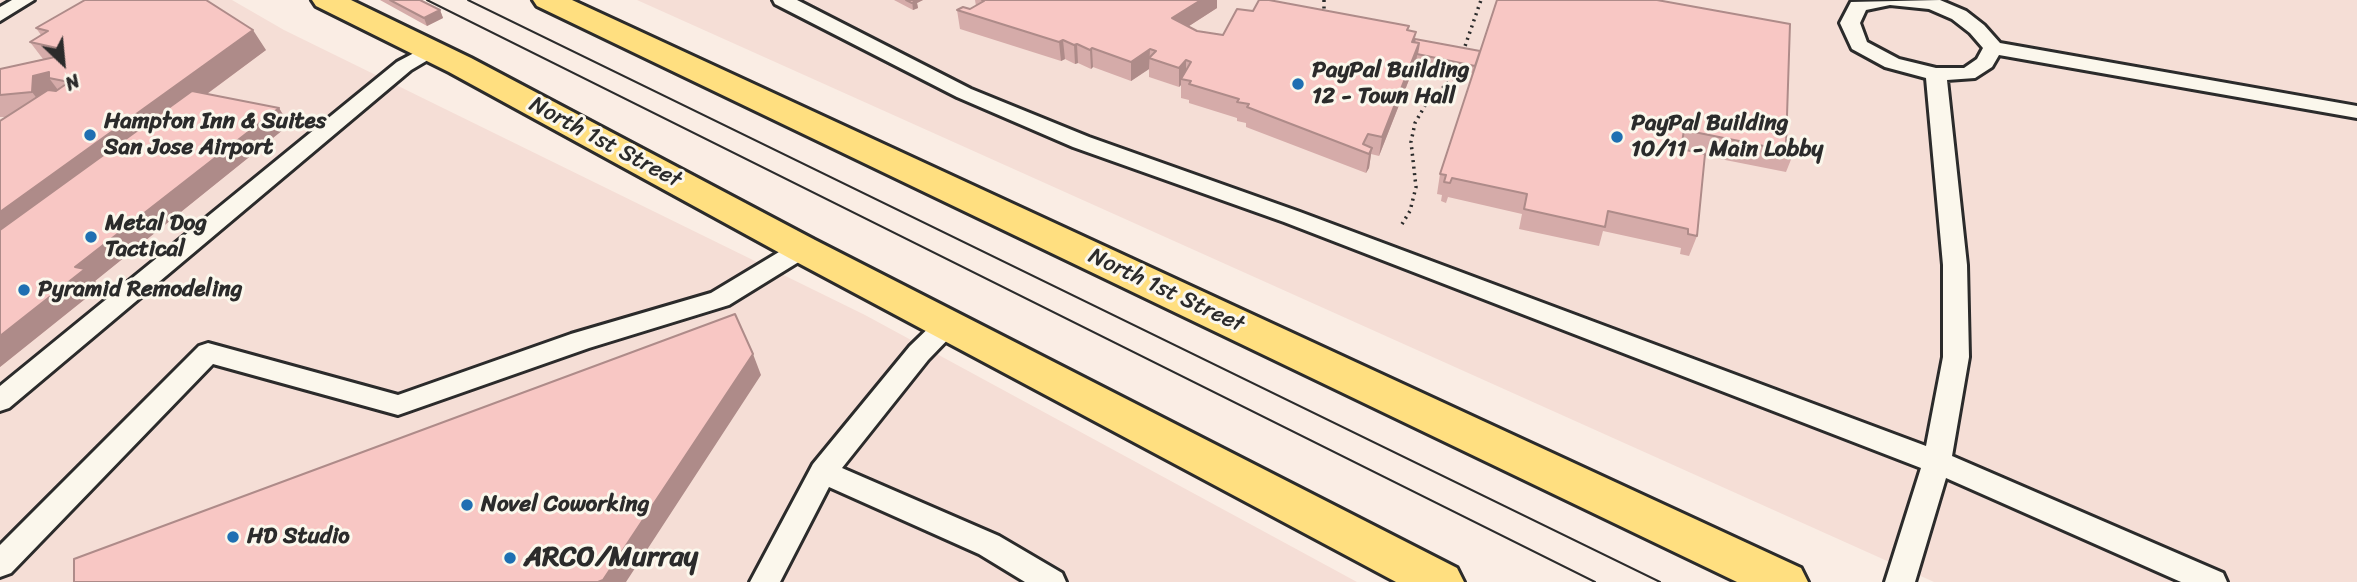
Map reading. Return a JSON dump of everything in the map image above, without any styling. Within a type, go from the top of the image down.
[{"type":"main road","name":"North 1st Street","points":[[327,0],[431,50],[802,249],[1440,582]]},
{"type":"main road","name":"North 1st Street","points":[[548,0],[1784,582]]},
{"type":"lane","points":[[0,15],[25,0]]},
{"type":"lane","points":[[782,0],[954,88],[1069,137],[1385,252],[1937,462],[2212,582]]},
{"type":"lane","points":[[1887,0],[1858,6],[1850,23],[1859,45],[1892,63],[1936,74],[1968,74],[1985,63],[1993,48]]},
{"type":"lane","points":[[1894,0],[1933,2],[1959,15],[1978,29],[1993,48],[2357,112]]},
{"type":"lane","points":[[0,401],[404,66],[431,50]]},
{"type":"lane","points":[[1900,582],[1937,462],[1956,357],[1955,265],[1936,74]]},
{"type":"lane","points":[[0,564],[208,353],[398,405],[580,341],[720,299],[802,249]]},
{"type":"lane","points":[[765,582],[822,472],[919,354],[947,325]]},
{"type":"lane","points":[[822,472],[989,545],[1051,582]]},
{"type":"path","points":[[1323,19],[1324,0]]},
{"type":"path","points":[[1462,52],[1481,0]]},
{"type":"path","points":[[1385,252],[1410,211],[1416,187],[1411,142],[1415,123],[1426,104],[1453,78],[1458,65]]},
{"type":"shaded area","points":[[0,0],[232,0],[284,30],[865,315],[1357,582],[0,582]]},
{"type":"shaded area","points":[[637,0],[2357,0],[2357,582],[1934,582]]},
{"type":"building","name":"Hampton Inn & Suites San Jose Airport","points":[[85,0],[206,0],[253,30],[0,212],[0,121],[48,90],[56,91],[69,82],[49,78],[49,72],[33,76],[32,92],[0,95],[0,69],[55,57],[57,48],[30,42],[48,31],[36,28]]},
{"type":"building","points":[[390,0],[420,0],[440,10],[424,18]]},
{"type":"building","name":"PayPal Building 12 - Town Hall","points":[[982,0],[1201,0],[1172,18],[1197,31],[1223,35],[1237,9],[1253,11],[1259,0],[1269,0],[1409,26],[1407,30],[1416,32],[1412,42],[1419,43],[1382,137],[1368,134],[1363,144],[1372,148],[1369,154],[1247,107],[1249,104],[1237,102],[1239,99],[1189,84],[1191,81],[1181,79],[1191,62],[1186,60],[1179,68],[1149,58],[1156,51],[1150,49],[1131,62],[1092,48],[1090,50],[1063,40],[1059,42],[957,10],[963,7],[970,9],[984,1]]},
{"type":"building","name":"PayPal Building 10/11 - Main Lobby","points":[[1497,0],[1657,0],[1790,24],[1786,146],[1795,148],[1794,152],[1684,130],[1681,149],[1705,154],[1697,236],[1688,234],[1688,229],[1608,211],[1605,227],[1524,209],[1527,194],[1452,178],[1450,183],[1444,182],[1446,175],[1440,174]]},
{"type":"building","points":[[1415,39],[1480,51],[1475,66],[1417,54],[1419,43],[1414,42]]},
{"type":"building","points":[[192,91],[279,108],[75,267],[85,269],[0,336],[0,230]]},
{"type":"building","points":[[735,314],[753,354],[603,580],[74,582],[74,559]]},
{"type":"tram line","points":[[427,0],[1595,582]]},
{"type":"tram line","points":[[468,0],[1660,582]]},
{"type":"place","name":"PayPal Building 12 - Town Hall","points":[[1298,84]]},
{"type":"place","name":"Hampton Inn & Suites San Jose Airport","points":[[90,135]]},
{"type":"place","name":"PayPal Building 10/11 - Main Lobby","points":[[1617,137]]},
{"type":"place","name":"Metal Dog Tactical","points":[[91,237]]},
{"type":"place","name":"Pyramid Remodeling","points":[[24,290]]},
{"type":"place","name":"Novel Coworking","points":[[467,505]]},
{"type":"place","name":"HD Studio","points":[[233,537]]},
{"type":"place","name":"ARCO/Murray","points":[[510,558]]}]
